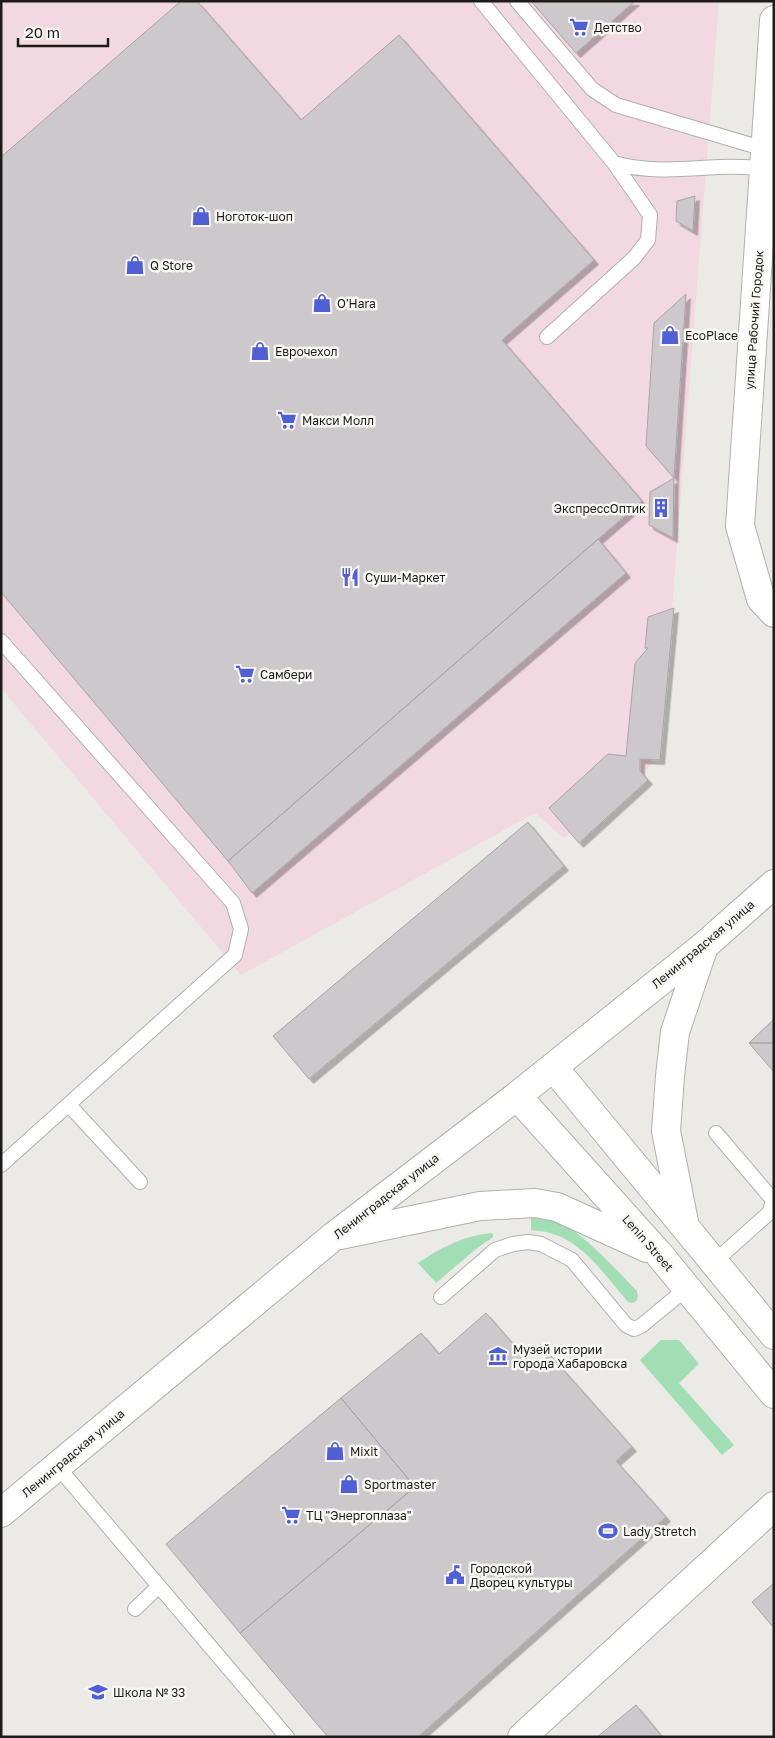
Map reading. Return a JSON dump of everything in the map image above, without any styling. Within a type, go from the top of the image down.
[{"type":"main road","name":"улица Рабочий Городок","points":[[774,20],[764,158],[767,220],[740,526],[761,599],[774,613]]},
{"type":"main road","name":"Ленинградская улица","points":[[7,1504],[57,1466],[334,1236],[517,1096],[704,946],[774,884]]},
{"type":"main road","points":[[686,1231],[666,1131],[675,1032],[704,946]]},
{"type":"main road","points":[[552,1067],[774,1335]]},
{"type":"main road","name":"Lenin Street","points":[[517,1096],[658,1253],[774,1394]]},
{"type":"main road","points":[[334,1236],[480,1206],[535,1202],[557,1207],[658,1253]]},
{"type":"main road","points":[[522,1737],[774,1506]]},
{"type":"lane","points":[[481,1],[614,163],[650,214],[648,240],[634,258],[547,337]]},
{"type":"lane","points":[[517,1],[592,89],[616,105],[764,158]]},
{"type":"lane","points":[[614,163],[628,167],[657,170],[721,167],[764,158]]},
{"type":"lane","points":[[1,641],[233,903],[241,929],[235,955],[1,1165]]},
{"type":"lane","points":[[69,1105],[140,1182]]},
{"type":"lane","points":[[713,1263],[770,1212],[773,1200],[716,1133]]},
{"type":"lane","points":[[441,1297],[495,1250],[513,1244],[528,1242],[541,1244],[572,1260],[626,1325],[634,1328],[641,1326],[687,1288]]},
{"type":"lane","points":[[57,1466],[287,1737]]},
{"type":"lane","points":[[135,1609],[159,1586]]},
{"type":"shaded area","name":"Макси Молл","points":[[1,1],[719,1],[661,751],[643,774],[564,838],[535,813],[241,975],[1,688]]},
{"type":"green space","points":[[531,1217],[555,1221],[578,1234],[637,1291],[637,1299],[633,1303],[628,1302],[594,1262],[573,1244],[550,1233],[531,1230]]},
{"type":"green space","points":[[491,1233],[493,1237],[436,1283],[418,1263],[453,1243],[481,1234]]},
{"type":"green space","points":[[661,1340],[679,1340],[699,1364],[679,1383],[734,1445],[722,1455],[640,1360]]},
{"type":"building","name":"Макси Молл","points":[[181,1],[197,1],[301,120],[399,35],[594,260],[502,340],[642,501],[228,861],[1,592],[1,157]]},
{"type":"building","name":"Детство","points":[[531,1],[635,1],[576,53]]},
{"type":"building","points":[[695,196],[693,231],[676,221],[677,201]]},
{"type":"building","points":[[686,294],[674,478],[646,446],[654,323]]},
{"type":"building","name":"ЭкспрессОптик","points":[[674,478],[673,538],[649,525],[650,492]]},
{"type":"building","points":[[598,539],[626,573],[252,893],[228,861]]},
{"type":"building","points":[[674,608],[660,760],[640,759],[640,771],[648,780],[579,843],[549,808],[608,754],[626,756],[635,663],[648,648],[645,648],[648,617]]},
{"type":"building","points":[[528,822],[564,866],[309,1079],[273,1036]]},
{"type":"building","points":[[774,1019],[774,1043],[749,1043]]},
{"type":"building","points":[[749,1043],[774,1043],[774,1072]]},
{"type":"building","name":"Городской Дворец культуры","points":[[486,1313],[534,1368],[550,1355],[632,1447],[616,1461],[666,1517],[418,1737],[328,1737],[240,1633],[415,1487],[341,1398],[421,1333],[439,1354]]},
{"type":"building","name":"ТЦ \"Энергоплаза\"","points":[[341,1398],[415,1487],[240,1633],[166,1544]]},
{"type":"building","points":[[774,1583],[774,1628],[752,1602]]},
{"type":"building","points":[[636,1705],[662,1737],[597,1737]]},
{"type":"place","name":"Детство","points":[[579,27]]},
{"type":"place","name":"Ноготок-шоп","points":[[201,216]]},
{"type":"place","name":"Q Store","points":[[135,265]]},
{"type":"place","name":"O'Hara","points":[[322,303]]},
{"type":"place","name":"EcoPlace","points":[[670,335]]},
{"type":"place","name":"Еврочехол","points":[[260,351]]},
{"type":"place","name":"Макси Молл","points":[[287,420]]},
{"type":"place","name":"ЭкспрессОптик","points":[[661,508]]},
{"type":"place","name":"Суши-Маркет","points":[[350,577]]},
{"type":"place","name":"Самбери","points":[[245,674]]},
{"type":"place","name":"Музей истории города Хабаровска","points":[[498,1356]]},
{"type":"place","name":"Mixit","points":[[335,1451]]},
{"type":"place","name":"Sportmaster","points":[[349,1484]]},
{"type":"place","name":"ТЦ \"Энергоплаза\"","points":[[291,1515]]},
{"type":"place","name":"Lady Stretch","points":[[608,1531]]},
{"type":"place","name":"Городской Дворец культуры","points":[[455,1575]]},
{"type":"place","name":"Школа № 33","points":[[98,1692]]}]
